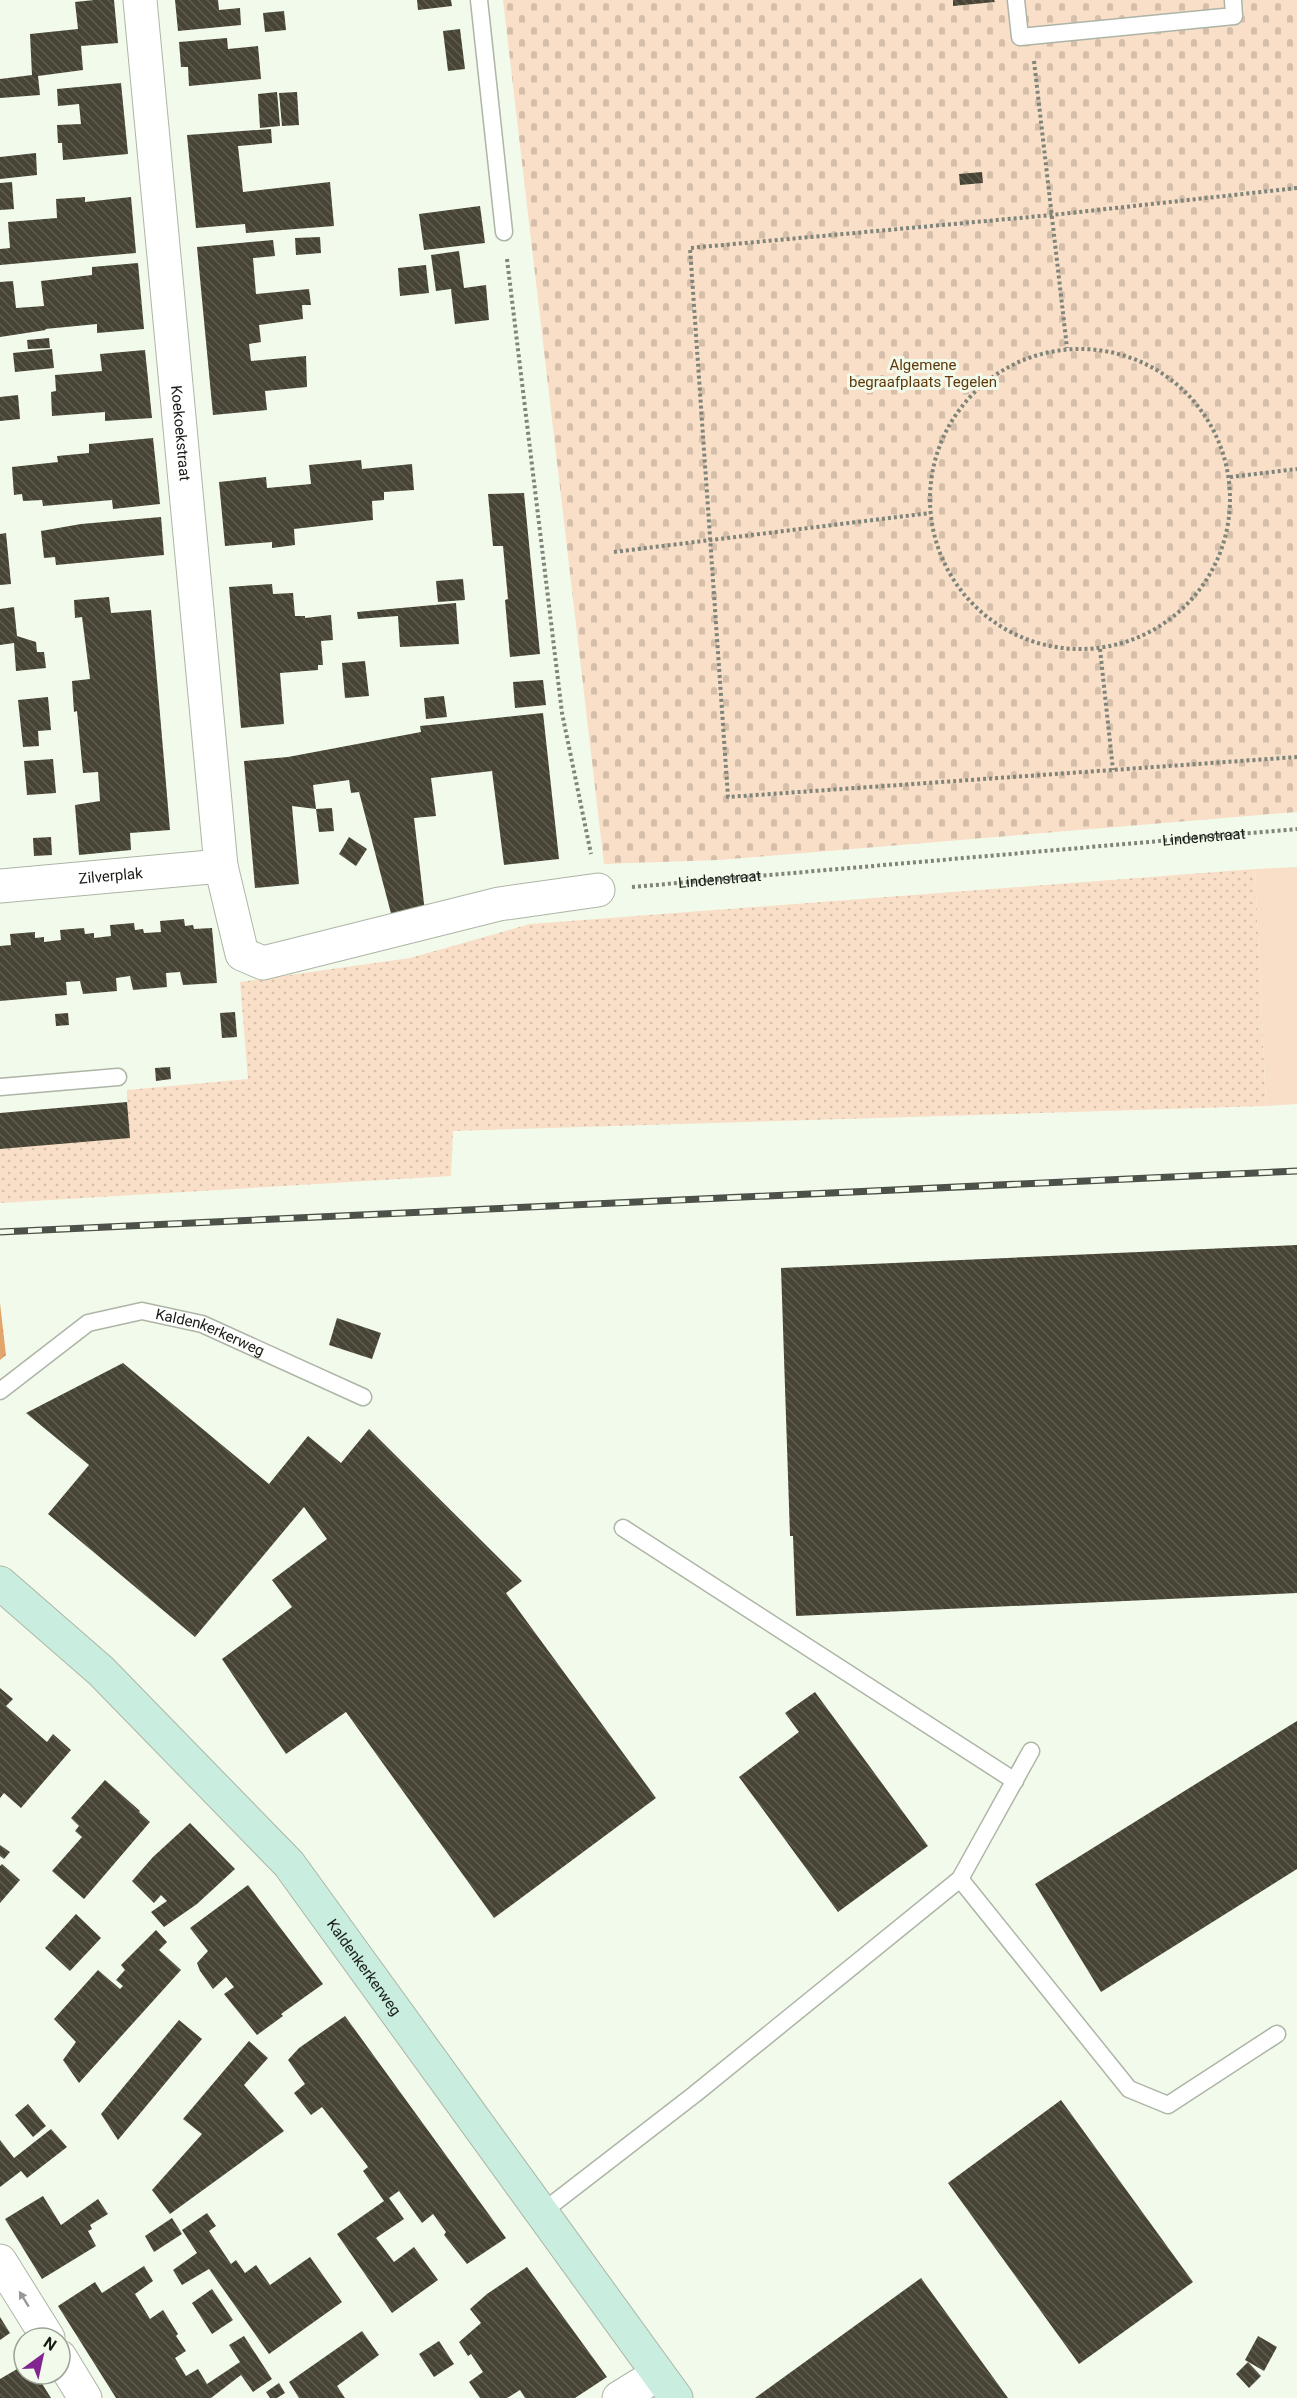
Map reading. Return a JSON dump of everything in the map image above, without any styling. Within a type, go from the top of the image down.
[{"type":"street","name":"Koekoekstraat","points":[[140,0],[221,866]]},
{"type":"street","name":"Zilverplak","points":[[0,886],[221,866]]},
{"type":"street","points":[[221,866],[242,954],[262,963],[499,904],[598,890]]},
{"type":"street","name":"Kaldenkerkerweg","points":[[0,1583],[101,1671],[289,1864],[667,2386]]},
{"type":"street","points":[[0,2261],[41,2326]]},
{"type":"street","points":[[72,2377],[85,2398]]},
{"type":"street","points":[[619,2398],[667,2386]]},
{"type":"lane","points":[[478,0],[504,232]]},
{"type":"lane","points":[[1016,0],[1020,37],[1234,16],[1233,0]]},
{"type":"lane","points":[[0,1087],[118,1077]]},
{"type":"lane","name":"Kaldenkerkerweg","points":[[0,1391],[88,1323],[142,1311],[202,1324],[363,1397]]},
{"type":"lane","points":[[623,1528],[1015,1781]]},
{"type":"lane","points":[[541,2212],[695,2094],[960,1879],[1031,1751]]},
{"type":"lane","points":[[960,1879],[1129,2089],[1168,2104],[1278,2034]]},
{"type":"path","points":[[1032,37],[1067,348]]},
{"type":"path","points":[[1297,188],[1052,215],[690,248],[728,797],[1297,757]]},
{"type":"path","points":[[504,232],[562,713],[598,890]]},
{"type":"path","points":[[1067,348],[1112,351],[1155,368],[1191,396],[1216,434],[1230,477],[1229,525],[1214,570],[1185,608],[1145,635],[1100,649],[1051,647],[1006,631],[968,600],[952,576],[942,560],[930,513],[933,466],[937,455],[950,422],[980,385],[1020,360],[1067,348]]},
{"type":"path","points":[[1230,477],[1297,469]]},
{"type":"path","points":[[614,552],[930,513]]},
{"type":"path","points":[[1100,649],[1113,770]]},
{"type":"path","name":"Lindenstraat","points":[[598,890],[1297,829]]},
{"type":"green space","name":"Algemene begraafplaats Tegelen","points":[[503,0],[1297,0],[1297,812],[719,860],[604,864]]},
{"type":"green space","points":[[1297,867],[1297,1104],[1266,1106],[1255,869]]},
{"type":"green space","points":[[1255,869],[1266,1106],[453,1131],[451,1176],[0,1203],[0,1149],[127,1102],[127,1090],[248,1079],[240,982],[410,958],[530,924]]},
{"type":"green space","points":[[0,1303],[6,1355],[0,1360]]},
{"type":"building","points":[[114,0],[118,43],[81,46],[83,70],[38,76],[40,95],[0,98],[0,79],[32,75],[30,34],[78,29],[75,2]]},
{"type":"building","points":[[175,0],[218,0],[219,10],[240,8],[241,25],[178,31]]},
{"type":"building","points":[[417,0],[451,0],[452,6],[418,10]]},
{"type":"building","points":[[953,0],[994,0],[995,2],[953,6]]},
{"type":"building","points":[[284,11],[286,30],[265,32],[263,13]]},
{"type":"building","points":[[460,29],[465,69],[448,71],[443,31]]},
{"type":"building","points":[[227,38],[228,49],[258,46],[261,79],[189,86],[188,67],[181,67],[179,42]]},
{"type":"building","points":[[121,83],[128,154],[63,160],[62,143],[58,143],[57,125],[81,124],[79,104],[58,106],[57,89]]},
{"type":"building","points":[[277,92],[280,126],[260,128],[258,94]]},
{"type":"building","points":[[297,92],[299,125],[282,126],[279,93]]},
{"type":"building","points":[[271,129],[272,143],[238,146],[243,192],[330,182],[334,226],[246,233],[245,224],[196,228],[187,135]]},
{"type":"building","points":[[36,153],[37,175],[0,179],[0,157]]},
{"type":"building","points":[[982,172],[983,183],[960,185],[959,174]]},
{"type":"building","points":[[12,182],[14,209],[0,210],[0,183]]},
{"type":"building","points":[[85,197],[85,202],[131,197],[136,253],[0,265],[0,249],[10,248],[8,222],[57,218],[56,199]]},
{"type":"building","points":[[480,206],[485,243],[424,250],[419,214]]},
{"type":"building","points":[[320,237],[321,253],[296,255],[295,238]]},
{"type":"building","points":[[273,240],[275,256],[253,258],[256,294],[309,289],[311,305],[302,305],[303,319],[259,325],[261,342],[249,344],[251,361],[306,356],[307,387],[265,391],[267,410],[213,415],[197,247]]},
{"type":"building","points":[[459,251],[464,288],[486,285],[489,320],[455,324],[451,289],[436,291],[431,255]]},
{"type":"building","points":[[138,263],[144,329],[97,333],[97,324],[45,329],[0,337],[0,282],[13,281],[16,308],[44,306],[41,281],[92,275],[92,267]]},
{"type":"building","points":[[426,265],[429,293],[400,296],[398,268]]},
{"type":"building","points":[[49,338],[50,348],[28,349],[27,340]]},
{"type":"building","points":[[52,349],[54,368],[15,372],[13,353]]},
{"type":"building","points":[[145,350],[152,418],[105,421],[105,412],[52,416],[51,392],[56,391],[55,375],[102,371],[100,354]]},
{"type":"building","points":[[18,395],[20,419],[0,421],[0,397]]},
{"type":"building","points":[[153,438],[160,504],[113,509],[112,500],[43,506],[42,500],[23,501],[22,494],[14,495],[12,467],[58,462],[57,456],[89,453],[89,444]]},
{"type":"building","points":[[361,460],[362,469],[412,464],[414,490],[384,492],[384,500],[372,501],[373,520],[294,529],[295,545],[272,548],[272,542],[225,546],[219,482],[266,477],[267,488],[311,484],[309,465]]},
{"type":"building","points":[[524,493],[540,654],[510,657],[503,546],[493,546],[488,494]]},
{"type":"building","points":[[161,517],[164,555],[56,565],[55,557],[44,558],[41,531],[81,524]]},
{"type":"building","points":[[6,533],[11,584],[0,585],[0,534]]},
{"type":"building","points":[[463,579],[465,600],[438,602],[436,581]]},
{"type":"building","points":[[272,584],[273,594],[293,593],[295,616],[305,616],[305,618],[331,615],[333,640],[321,641],[323,665],[318,665],[318,670],[280,673],[284,724],[241,728],[229,587]]},
{"type":"building","points":[[109,597],[111,613],[151,610],[170,830],[130,833],[131,850],[79,855],[75,805],[100,801],[98,772],[83,773],[77,711],[74,712],[72,681],[90,679],[82,617],[75,618],[74,600]]},
{"type":"building","points":[[456,603],[459,644],[400,647],[398,616],[358,619],[357,612]]},
{"type":"building","points":[[14,607],[17,636],[36,642],[37,652],[44,652],[46,668],[16,671],[14,643],[0,645],[0,609]]},
{"type":"building","points":[[365,661],[369,696],[345,698],[342,663]]},
{"type":"building","points":[[543,680],[546,705],[515,708],[513,682]]},
{"type":"building","points":[[444,696],[447,717],[426,719],[424,698]]},
{"type":"building","points":[[48,697],[51,730],[38,731],[39,746],[23,747],[18,700]]},
{"type":"building","points":[[543,713],[559,859],[504,865],[492,771],[431,778],[436,816],[414,818],[425,912],[393,921],[359,792],[351,793],[349,780],[313,785],[316,809],[292,806],[299,884],[255,888],[244,761],[288,757],[421,732],[420,726]]},
{"type":"building","points":[[53,759],[56,793],[27,795],[24,761]]},
{"type":"building","points":[[332,808],[334,831],[319,832],[316,809]]},
{"type":"building","points":[[51,837],[52,855],[34,856],[33,838]]},
{"type":"building","points":[[349,837],[367,849],[356,866],[339,854]]},
{"type":"building","points":[[184,919],[185,926],[193,925],[194,929],[212,928],[217,983],[183,985],[180,972],[166,973],[167,987],[133,990],[130,976],[116,978],[117,991],[83,994],[80,981],[66,982],[67,995],[0,1001],[0,946],[11,945],[10,934],[35,932],[35,938],[44,937],[44,942],[61,940],[60,930],[84,928],[85,934],[94,933],[94,938],[111,936],[110,925],[134,923],[135,930],[143,929],[144,933],[161,932],[160,921]]},
{"type":"building","points":[[235,1012],[237,1037],[222,1038],[220,1013]]},
{"type":"building","points":[[68,1013],[69,1025],[56,1026],[55,1014]]},
{"type":"building","points":[[170,1067],[171,1079],[156,1081],[155,1068]]},
{"type":"building","points":[[127,1102],[130,1138],[0,1149],[0,1113]]},
{"type":"building","points":[[1297,1245],[1297,1593],[796,1616],[793,1536],[790,1536],[781,1268]]},
{"type":"building","points":[[337,1318],[381,1333],[372,1359],[329,1345]]},
{"type":"building","points":[[123,1363],[269,1484],[308,1436],[341,1463],[369,1429],[522,1581],[506,1593],[656,1798],[494,1918],[346,1712],[286,1754],[222,1659],[292,1607],[272,1580],[327,1539],[304,1507],[195,1637],[48,1514],[89,1465],[26,1413]]},
{"type":"building","points":[[0,1688],[13,1699],[6,1706],[47,1742],[53,1734],[71,1750],[21,1808],[4,1793],[0,1798]]},
{"type":"building","points":[[815,1692],[928,1846],[838,1912],[739,1777],[799,1732],[785,1713]]},
{"type":"building","points":[[1297,1721],[1297,1869],[1101,1992],[1035,1884]]},
{"type":"building","points":[[105,1780],[150,1822],[84,1899],[52,1871],[82,1837],[75,1831],[79,1826],[71,1818]]},
{"type":"building","points":[[190,1823],[235,1869],[197,1904],[164,1927],[151,1912],[167,1901],[161,1895],[154,1903],[132,1881],[153,1857]]},
{"type":"building","points":[[0,1845],[10,1852],[4,1859],[0,1856]]},
{"type":"building","points":[[2,1864],[20,1880],[0,1903],[0,1866]]},
{"type":"building","points":[[248,1885],[323,1984],[281,2014],[283,2016],[257,2035],[224,1994],[234,1987],[226,1977],[213,1989],[200,1971],[197,1963],[208,1951],[190,1928]]},
{"type":"building","points":[[76,1914],[101,1938],[70,1971],[45,1948]]},
{"type":"building","points":[[156,1930],[167,1942],[159,1950],[181,1970],[79,2083],[63,2060],[76,2042],[54,2019],[98,1970],[120,1989],[123,1986],[116,1980],[125,1970],[121,1965]]},
{"type":"building","points":[[345,2016],[506,2238],[467,2264],[444,2235],[446,2232],[433,2214],[422,2223],[399,2191],[389,2198],[404,2219],[376,2238],[394,2262],[414,2247],[438,2280],[392,2313],[337,2234],[384,2201],[363,2171],[368,2167],[322,2107],[311,2115],[294,2093],[305,2084],[288,2060],[299,2048]]},
{"type":"building","points":[[179,2020],[202,2039],[118,2140],[101,2114]]},
{"type":"building","points":[[249,2041],[268,2058],[244,2085],[284,2131],[170,2214],[152,2190],[202,2134],[183,2119]]},
{"type":"building","points":[[1061,2100],[1193,2282],[1079,2364],[948,2183]]},
{"type":"building","points":[[28,2104],[46,2126],[33,2137],[15,2115]]},
{"type":"building","points":[[51,2129],[67,2147],[27,2178],[21,2171],[0,2187],[0,2140],[14,2158]]},
{"type":"building","points":[[43,2196],[61,2225],[98,2199],[108,2214],[90,2225],[92,2229],[88,2231],[96,2246],[42,2279],[5,2219]]},
{"type":"building","points":[[207,2213],[216,2226],[209,2231],[231,2264],[236,2260],[245,2273],[256,2265],[270,2285],[310,2257],[342,2302],[269,2354],[209,2269],[182,2285],[173,2270],[197,2253],[182,2230]]},
{"type":"building","points":[[172,2218],[182,2234],[154,2252],[145,2236]]},
{"type":"building","points":[[144,2266],[153,2281],[135,2294],[150,2319],[163,2310],[178,2334],[176,2336],[186,2351],[175,2358],[186,2376],[198,2369],[207,2384],[240,2362],[229,2345],[244,2336],[272,2379],[253,2392],[241,2375],[211,2398],[116,2398],[58,2306],[95,2282],[102,2293]]},
{"type":"building","points":[[527,2267],[607,2377],[575,2398],[525,2398],[520,2390],[507,2398],[480,2398],[469,2382],[483,2372],[471,2354],[468,2356],[459,2342],[481,2323],[470,2309],[487,2294]]},
{"type":"building","points":[[921,2278],[1008,2398],[755,2398]]},
{"type":"building","points":[[212,2289],[233,2320],[212,2334],[192,2303]]},
{"type":"building","points":[[0,2317],[10,2333],[0,2340]]},
{"type":"building","points":[[362,2331],[379,2355],[337,2386],[345,2398],[299,2398],[289,2382]]},
{"type":"building","points":[[1258,2336],[1277,2347],[1264,2371],[1245,2360]]},
{"type":"building","points":[[439,2341],[454,2364],[434,2377],[419,2354]]},
{"type":"building","points":[[1248,2362],[1261,2376],[1249,2388],[1236,2374]]},
{"type":"building","points":[[12,2372],[12,2386],[44,2386],[51,2398],[0,2398],[0,2379]]},
{"type":"building","points":[[279,2383],[285,2393],[277,2398],[270,2398],[266,2392]]},
{"type":"railway","points":[[0,1232],[1297,1171]]}]
